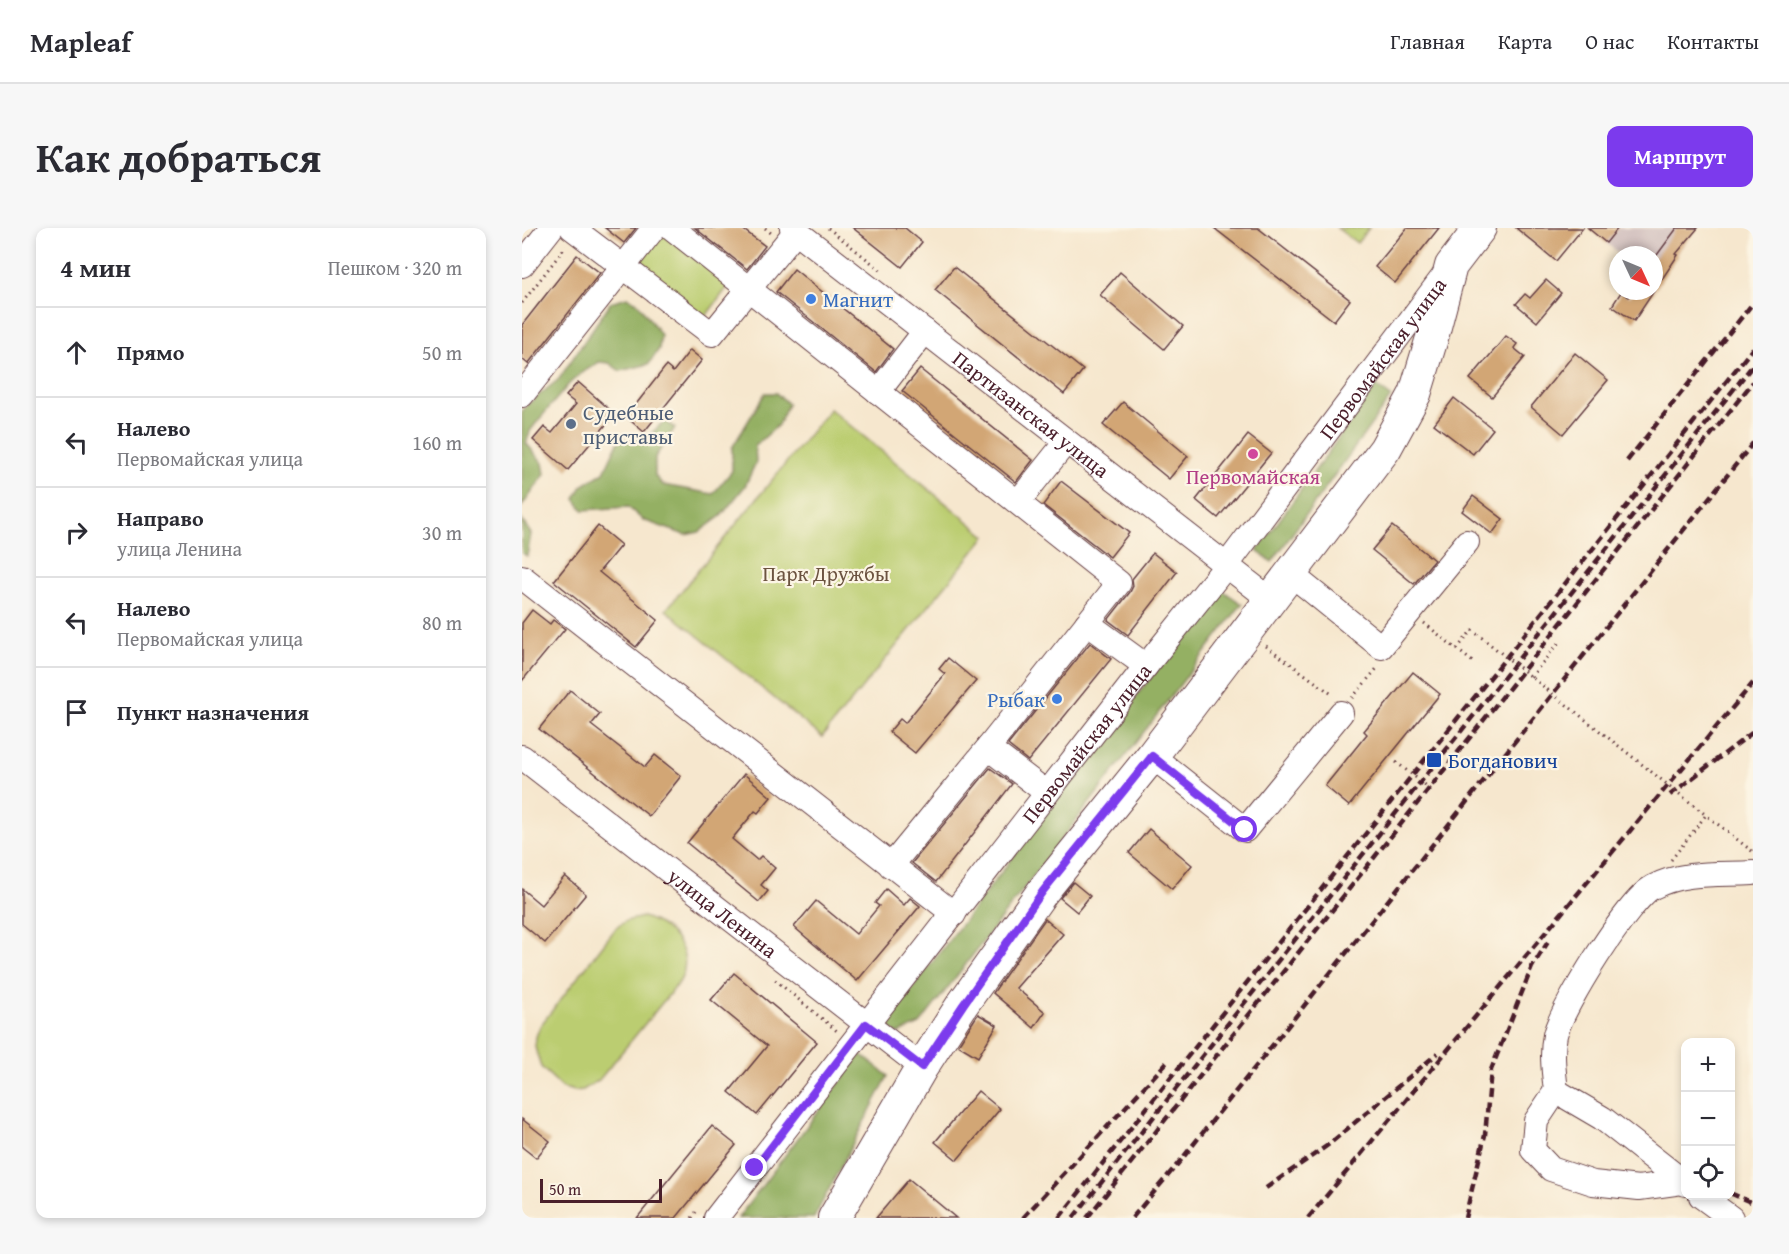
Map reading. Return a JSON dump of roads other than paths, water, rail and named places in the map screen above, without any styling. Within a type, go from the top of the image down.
[{"type":"main road","name":"Первомайская улица","points":[[834,1218],[922,1067],[1043,891],[1152,756],[1386,449],[1415,394],[1450,266],[1480,228]]},
{"type":"street","points":[[522,265],[551,228]]},
{"type":"street","points":[[524,389],[654,228]]},
{"type":"street","points":[[672,228],[1119,583],[891,866]]},
{"type":"street","points":[[574,230],[712,334],[749,290],[794,229]]},
{"type":"street","name":"Партизанская улица","points":[[794,229],[1271,600]]},
{"type":"street","name":"Первомайская улица","points":[[716,1218],[1226,566],[1450,266]]},
{"type":"street","points":[[878,392],[925,331]]},
{"type":"street","points":[[1018,502],[1066,442]]},
{"type":"street","points":[[1291,574],[1381,647],[1467,543]]},
{"type":"street","points":[[522,577],[954,914]]},
{"type":"street","points":[[1087,623],[1146,666]]},
{"type":"street","points":[[1152,756],[1245,830],[1341,713]]},
{"type":"street","points":[[988,747],[1047,794]]},
{"type":"street","name":"улица Ленина","points":[[522,757],[922,1067]]},
{"type":"street","points":[[1681,1187],[1639,1188],[1593,1183],[1551,1169],[1533,1149],[1536,1121],[1556,1091],[1553,1064],[1555,1035],[1574,993],[1620,922],[1651,887],[1683,876],[1753,873]]},
{"type":"street","points":[[1556,1091],[1602,1118],[1681,1180]]},
{"type":"street","points":[[1707,1200],[1731,1218]]},
{"type":"railway","points":[[1627,461],[1753,303]]},
{"type":"railway","points":[[1059,1218],[1753,348]]},
{"type":"railway","points":[[1073,1218],[1753,365]]},
{"type":"railway","points":[[1087,1218],[1753,382]]},
{"type":"railway","points":[[1132,1218],[1181,1160],[1753,443]]},
{"type":"railway","points":[[1308,1218],[1753,683]]},
{"type":"railway","points":[[1670,795],[1753,732]]},
{"type":"railway","points":[[1465,1218],[1485,1135],[1491,1070],[1532,967],[1548,942]]},
{"type":"railway","points":[[1266,1188],[1328,1145],[1438,1053]]},
{"type":"railway","points":[[1023,1218],[1168,1061]]},
{"type":"railway","points":[[1735,1195],[1753,1203]]},
{"type":"place","name":"Магнит","points":[[811,299]]},
{"type":"place","name":"Судебные приставы","points":[[571,424]]},
{"type":"place","name":"Первомайская","points":[[1253,454]]},
{"type":"place","name":"Рыбак","points":[[1057,699]]},
{"type":"place","name":"Богданович","points":[[1434,760]]},
{"type":"park label","name":"Парк Дружбы","points":[[826,573]]}]
